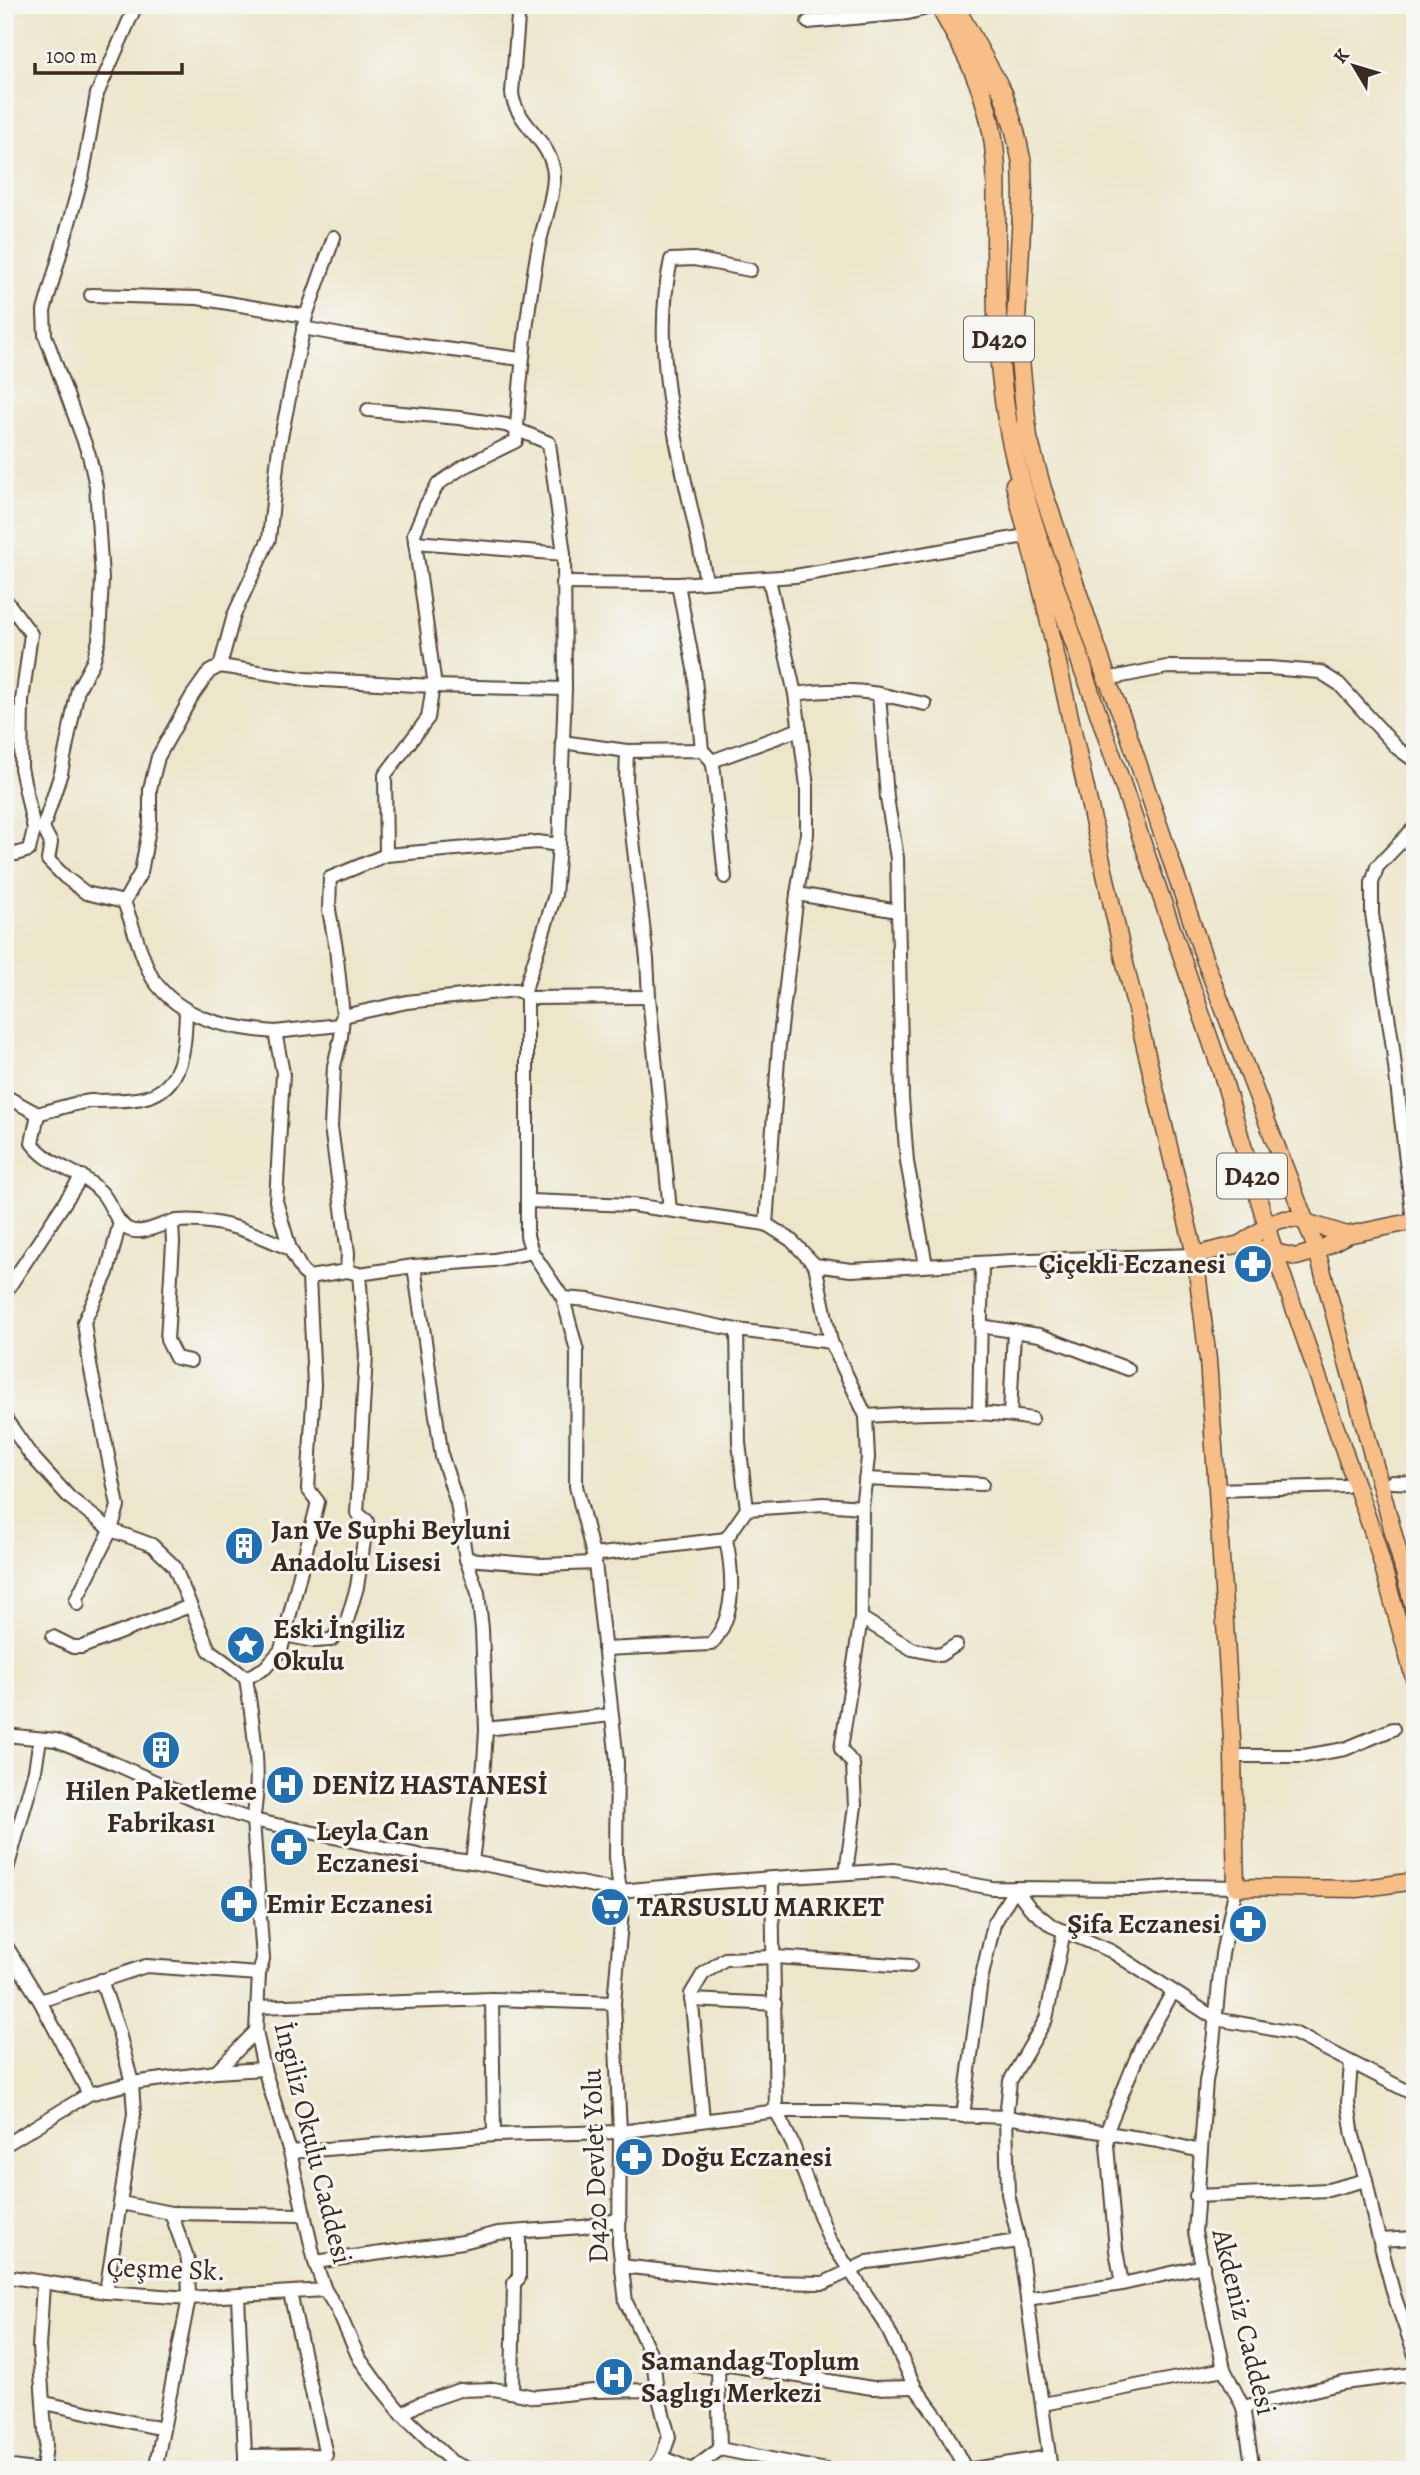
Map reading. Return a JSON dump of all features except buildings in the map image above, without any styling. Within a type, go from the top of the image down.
[{"type":"highway","name":"D420","points":[[938,5],[974,69],[993,134],[1003,392],[1020,476],[1084,672]]},
{"type":"highway","name":"D420","points":[[954,5],[1003,93],[1015,131],[1022,163],[1023,195],[1016,321],[1028,438],[1042,489],[1107,679]]},
{"type":"main road","points":[[999,340],[993,364],[995,397],[1195,1255],[1208,1360],[1217,1490],[1233,1756],[1236,1886],[1357,1889],[1415,1881]]},
{"type":"main road","name":"D420","points":[[1084,672],[1222,1074],[1274,1251],[1376,1542],[1415,1682]]},
{"type":"main road","points":[[1107,679],[1206,961],[1317,1251],[1415,1613]]},
{"type":"main road","points":[[1195,1255],[1241,1244],[1267,1226],[1284,1219],[1296,1219],[1347,1235]]},
{"type":"main road","points":[[1241,1244],[1296,1257],[1317,1251],[1347,1235],[1414,1221]]},
{"type":"street","points":[[5,852],[16,854],[29,850],[39,828],[61,774],[79,689],[96,651],[102,578],[96,486],[89,455],[45,335],[44,311],[83,173],[97,94],[136,5]]},
{"type":"street","points":[[386,855],[385,775],[428,718],[433,686],[431,643],[414,534],[438,484],[463,467],[516,441],[521,359],[537,252],[554,175],[541,140],[513,106],[519,5]]},
{"type":"street","points":[[808,22],[908,13],[938,5]]},
{"type":"street","points":[[220,666],[234,615],[269,540],[279,447],[305,322],[334,237]]},
{"type":"street","points":[[706,581],[671,412],[663,346],[667,276],[671,260],[694,259],[750,270]]},
{"type":"street","points":[[91,295],[198,298],[305,322],[346,336],[521,359]]},
{"type":"street","points":[[275,1032],[283,1073],[276,1201],[290,1249],[303,1272],[309,1277],[494,1260],[532,1252],[527,1236],[529,1201],[525,996],[555,895],[565,689],[562,583],[564,554],[549,443],[517,429],[459,418],[368,410]]},
{"type":"street","points":[[562,583],[678,584],[769,579],[854,568],[912,554],[1026,536]]},
{"type":"street","points":[[415,542],[564,554]]},
{"type":"street","points":[[766,1224],[779,1045],[807,834],[807,786],[795,694],[769,579]]},
{"type":"street","points":[[678,584],[694,669],[702,750],[712,761],[725,877]]},
{"type":"street","points":[[5,599],[32,634],[22,699],[21,768],[39,828],[51,844],[48,860],[86,892],[124,902]]},
{"type":"street","points":[[124,902],[141,872],[150,824],[150,789],[158,757],[192,695],[209,672],[220,666],[304,679],[565,689]]},
{"type":"street","points":[[1107,679],[1167,667],[1269,668],[1320,673],[1339,684],[1397,748],[1415,761]]},
{"type":"street","points":[[795,694],[848,690],[925,704]]},
{"type":"street","points":[[879,694],[889,817],[897,858],[902,1098],[906,1150],[926,1265]]},
{"type":"street","points":[[712,761],[800,729]]},
{"type":"street","points":[[562,742],[627,751],[702,750]]},
{"type":"street","points":[[627,751],[626,782],[648,958],[649,997],[670,1210]]},
{"type":"street","points":[[1414,1221],[1392,1041],[1372,914],[1372,883],[1377,867],[1415,827]]},
{"type":"street","points":[[285,1635],[314,1641],[331,1640],[346,1624],[357,1587],[367,1521],[358,1513],[366,1355],[333,1154],[331,1121],[334,1066],[343,1016],[329,910],[330,878],[386,855],[538,842],[559,845]]},
{"type":"street","points":[[797,894],[898,911]]},
{"type":"street","points":[[124,902],[152,977],[168,997],[186,1010],[206,1020],[236,1028],[275,1032],[339,1025],[343,1016]]},
{"type":"street","points":[[343,1016],[407,1002],[516,990],[525,996],[649,997]]},
{"type":"street","points":[[5,1096],[38,1114],[90,1101],[146,1097],[161,1091],[176,1072],[184,1056],[186,1010]]},
{"type":"street","points":[[38,1114],[32,1143],[50,1161],[82,1176],[103,1194],[120,1222],[131,1230],[142,1231],[172,1223],[196,1222],[244,1229],[290,1249]]},
{"type":"street","points":[[5,1293],[82,1176]]},
{"type":"street","points":[[529,1201],[632,1205],[766,1224],[791,1240],[815,1265],[831,1342],[866,1416],[861,1618],[841,1749],[853,1764],[855,1807],[846,1873]]},
{"type":"street","points":[[78,1604],[76,1600],[111,1530],[118,1506],[84,1322],[107,1273],[120,1222]]},
{"type":"street","points":[[172,1223],[167,1340],[176,1358],[190,1361]]},
{"type":"street","name":"D420 Devlet Yolu","points":[[532,1252],[563,1298],[577,1351],[576,1486],[594,1559],[617,1761],[616,1857],[622,1911],[614,2003],[620,2132],[618,2243],[626,2302],[653,2359],[657,2390],[669,2437],[662,2457],[653,2470]]},
{"type":"street","points":[[815,1265],[852,1270],[1030,1260],[1195,1255]]},
{"type":"street","points":[[979,1414],[982,1264]]},
{"type":"street","points":[[414,1266],[442,1457],[457,1503],[466,1559],[478,1593],[486,1729],[472,1862]]},
{"type":"street","points":[[5,1418],[46,1474],[70,1498],[111,1530],[152,1545],[174,1566],[209,1650],[246,1678],[265,1668],[281,1650],[318,1502],[308,1489],[314,1384],[309,1277]]},
{"type":"street","points":[[563,1298],[589,1300],[737,1330],[831,1342]]},
{"type":"street","points":[[980,1326],[1059,1340],[1128,1369]]},
{"type":"street","points":[[466,1559],[542,1565],[726,1539],[747,1509],[738,1443],[737,1330]]},
{"type":"street","points":[[1010,1415],[1014,1331]]},
{"type":"street","points":[[866,1416],[979,1414],[1032,1419]]},
{"type":"street","points":[[865,1479],[982,1484]]},
{"type":"street","points":[[1392,1482],[1415,1483]]},
{"type":"street","points":[[1217,1490],[1346,1486]]},
{"type":"street","points":[[747,1509],[823,1504],[862,1507]]},
{"type":"street","points":[[604,1649],[711,1644],[718,1637],[726,1619],[730,1593],[732,1567],[726,1539]]},
{"type":"street","points":[[53,1637],[73,1647],[82,1647],[190,1606]]},
{"type":"street","points":[[861,1618],[912,1649],[940,1655],[956,1645]]},
{"type":"street","name":"İngiliz Okulu Caddesi","points":[[246,1678],[257,1773],[257,1800],[253,1820],[263,1959],[256,2031],[264,2069],[290,2152],[315,2262],[325,2290],[337,2309],[359,2358],[402,2414],[452,2466],[470,2470]]},
{"type":"street","points":[[486,1729],[611,1715]]},
{"type":"street","points":[[1233,1756],[1304,1756],[1345,1749],[1393,1729]]},
{"type":"street","points":[[5,1735],[57,1740],[208,1805],[253,1820],[423,1856],[472,1862],[620,1891],[894,1870],[992,1888],[1236,1886]]},
{"type":"street","points":[[5,1877],[35,1770],[40,1739]]},
{"type":"street","points":[[772,1880],[776,2111],[793,2145],[830,2239],[885,2323],[915,2387],[940,2421],[966,2470],[1050,2463],[1019,2241],[1008,2193],[1006,2117],[1010,2081],[1046,2019],[1064,1931]]},
{"type":"street","name":"Akdeniz Caddesi","points":[[1236,1886],[1223,1954],[1206,2081],[1195,2232],[1224,2369],[1242,2407],[1253,2470]]},
{"type":"street","points":[[1015,1888],[1030,1908],[1052,1926],[1111,1951],[1216,2019],[1294,2033],[1415,2095]]},
{"type":"street","points":[[963,2116],[984,1969],[994,1924],[1015,1888]]},
{"type":"street","points":[[5,1944],[40,2001],[89,2094]]},
{"type":"street","points":[[703,2119],[691,1994],[703,1974],[725,1959],[775,1958],[910,1966]]},
{"type":"street","points":[[40,2001],[146,1966],[260,1974]]},
{"type":"street","points":[[101,1980],[132,2083],[134,2114],[106,2292]]},
{"type":"street","points":[[1122,2284],[1116,2250],[1106,2133],[1141,2047],[1173,1992]]},
{"type":"street","points":[[257,2007],[492,2000],[614,2003]]},
{"type":"street","points":[[492,2000],[494,2135]]},
{"type":"street","points":[[691,2000],[775,2004]]},
{"type":"street","points":[[216,2072],[256,2031]]},
{"type":"street","points":[[1350,2063],[1348,2103],[1353,2136],[1367,2180],[1369,2200],[1394,2295],[1415,2355]]},
{"type":"street","points":[[6,2143],[89,2094],[132,2083],[264,2069]]},
{"type":"street","points":[[290,2152],[494,2135],[620,2132],[776,2111],[1006,2117],[1200,2151]]},
{"type":"street","points":[[1196,2196],[1328,2190],[1367,2180]]},
{"type":"street","points":[[121,2203],[171,2213],[304,2215]]},
{"type":"street","points":[[155,2470],[189,2298],[188,2260],[171,2213]]},
{"type":"street","points":[[315,2262],[463,2242],[498,2233],[583,2227],[620,2219]]},
{"type":"street","points":[[512,2392],[514,2283],[519,2278],[519,2233]]},
{"type":"street","points":[[1380,2239],[1415,2238]]},
{"type":"street","points":[[621,2266],[767,2282],[824,2283],[868,2262],[1019,2241]]},
{"type":"street","points":[[1027,2299],[1122,2284],[1203,2266]]},
{"type":"street","name":"Çeşme Sk.","points":[[5,2276],[106,2292],[189,2298],[325,2290]]},
{"type":"street","points":[[43,2284],[39,2347],[45,2403],[46,2444],[43,2470]]},
{"type":"street","points":[[245,2456],[326,2455],[290,2292]]},
{"type":"street","points":[[238,2296],[245,2470]]},
{"type":"street","points":[[653,2359],[718,2368],[730,2365],[872,2388],[915,2387]]},
{"type":"street","points":[[718,2368],[720,2449]]},
{"type":"street","points":[[1043,2404],[1224,2369]]},
{"type":"street","points":[[1242,2407],[1343,2383],[1415,2374]]},
{"type":"street","points":[[402,2414],[419,2403],[459,2390],[494,2389],[535,2397],[594,2391],[657,2390]]},
{"type":"street","points":[[45,2403],[163,2429]]},
{"type":"street","points":[[720,2449],[763,2465],[826,2470]]},
{"type":"street","points":[[662,2457],[692,2470],[720,2449]]},
{"type":"street","points":[[5,2466],[34,2470]]},
{"type":"place","name":"Çiçekli Eczanesi","points":[[1253,1264]]},
{"type":"place","name":"Jan Ve Suphi Beyluni Anadolu Lisesi","points":[[244,1546]]},
{"type":"place","name":"Eski İngiliz Okulu","points":[[246,1645]]},
{"type":"place","name":"Hilen Paketleme Fabrikası","points":[[161,1750]]},
{"type":"place","name":"DENİZ HASTANESİ","points":[[285,1785]]},
{"type":"place","name":"Leyla Can Eczanesi","points":[[289,1847]]},
{"type":"place","name":"Emir Eczanesi","points":[[239,1904]]},
{"type":"place","name":"TARSUSLU MARKET","points":[[610,1907]]},
{"type":"place","name":"Şifa Eczanesi","points":[[1248,1924]]},
{"type":"place","name":"Doğu Eczanesi","points":[[634,2157]]},
{"type":"place","name":"Samandag Toplum Saglıgı Merkezi","points":[[614,2377]]}]
